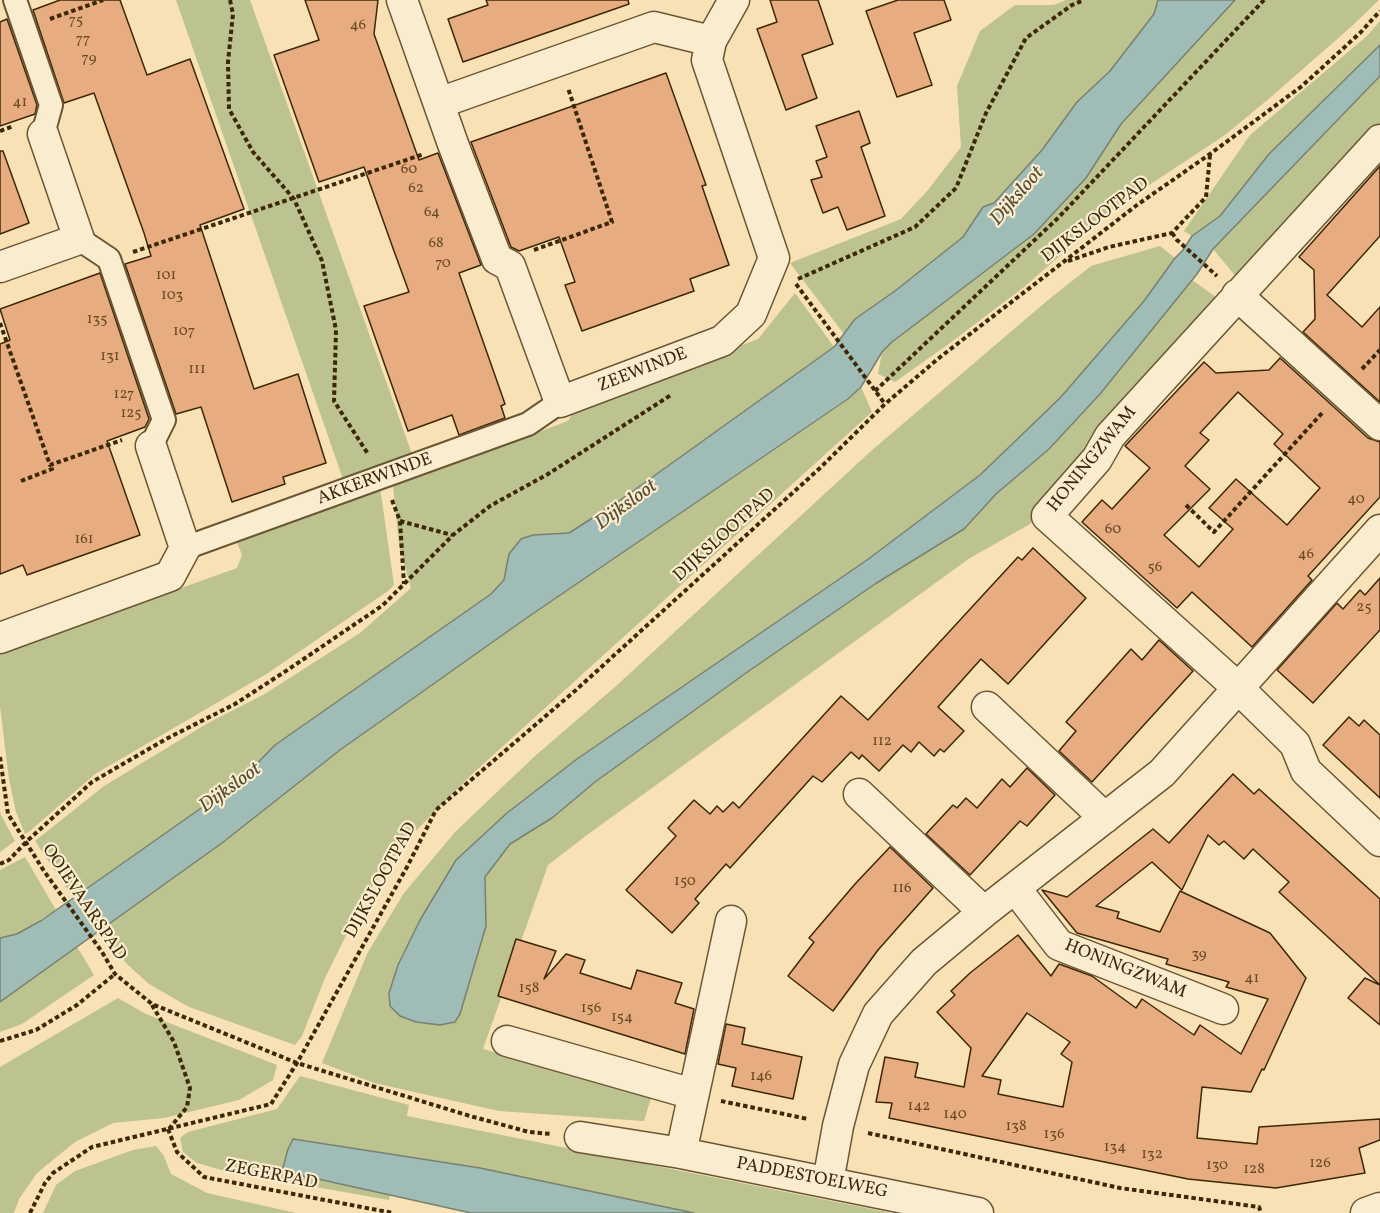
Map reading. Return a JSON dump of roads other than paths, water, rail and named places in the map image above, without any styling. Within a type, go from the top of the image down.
[{"type":"street","points":[[0,638],[170,576],[185,548],[157,435],[164,420],[109,259],[79,239],[43,135],[51,105],[27,28],[15,0]]},
{"type":"street","points":[[402,0],[497,259],[510,266],[560,402]]},
{"type":"street","name":"ZEEWINDE","points":[[560,402],[722,341],[751,314],[774,258],[707,60],[711,41],[734,0]]},
{"type":"street","points":[[439,103],[654,27],[711,41]]},
{"type":"street","name":"HONINGZWAM","points":[[1237,687],[1047,516],[1097,459],[1110,436],[1228,286],[1380,140]]},
{"type":"street","points":[[0,267],[79,239]]},
{"type":"street","points":[[1228,286],[1380,425]]},
{"type":"street","name":"AKKERWINDE","points":[[185,548],[528,424],[560,402]]},
{"type":"street","points":[[828,1182],[838,1126],[854,1065],[878,1014],[924,962],[984,912],[1162,773],[1380,530]]},
{"type":"street","points":[[1237,687],[1295,744],[1306,771],[1380,841]]},
{"type":"street","points":[[987,707],[1105,818]]},
{"type":"street","points":[[859,794],[984,912]]},
{"type":"street","name":"HONINGZWAM","points":[[1015,888],[1059,945],[1223,1009]]},
{"type":"street","points":[[681,1153],[731,921]]},
{"type":"street","points":[[507,1041],[693,1094]]},
{"type":"street","name":"PADDESTOELWEG","points":[[580,1137],[681,1153],[978,1213]]},
{"type":"street","points":[[1366,1213],[1380,1208]]},
{"type":"water","name":"Dijksloot","points":[[1158,0],[1235,0],[1121,124],[1086,178],[1034,234],[892,342],[882,352],[861,387],[848,399],[528,617],[340,750],[222,843],[0,1002],[0,938],[17,934],[42,920],[241,780],[275,745],[491,594],[504,580],[509,554],[521,539],[533,535],[569,533],[619,501],[834,347],[855,319],[895,291],[963,237],[983,207],[994,203],[1042,150],[1077,102],[1110,71],[1154,14]]},
{"type":"water","points":[[1380,45],[1380,76],[1213,249],[1197,274],[1100,394],[1049,449],[996,494],[964,529],[875,584],[746,673],[595,782],[552,818],[510,844],[485,877],[486,926],[460,1014],[455,1022],[440,1025],[416,1022],[400,1016],[390,1006],[389,993],[398,965],[420,920],[456,860],[507,813],[577,759],[867,560],[980,475],[1060,398],[1144,301],[1192,236],[1220,216],[1269,154]]},
{"type":"water","points":[[293,1139],[480,1168],[694,1213],[471,1213],[282,1171]]}]
